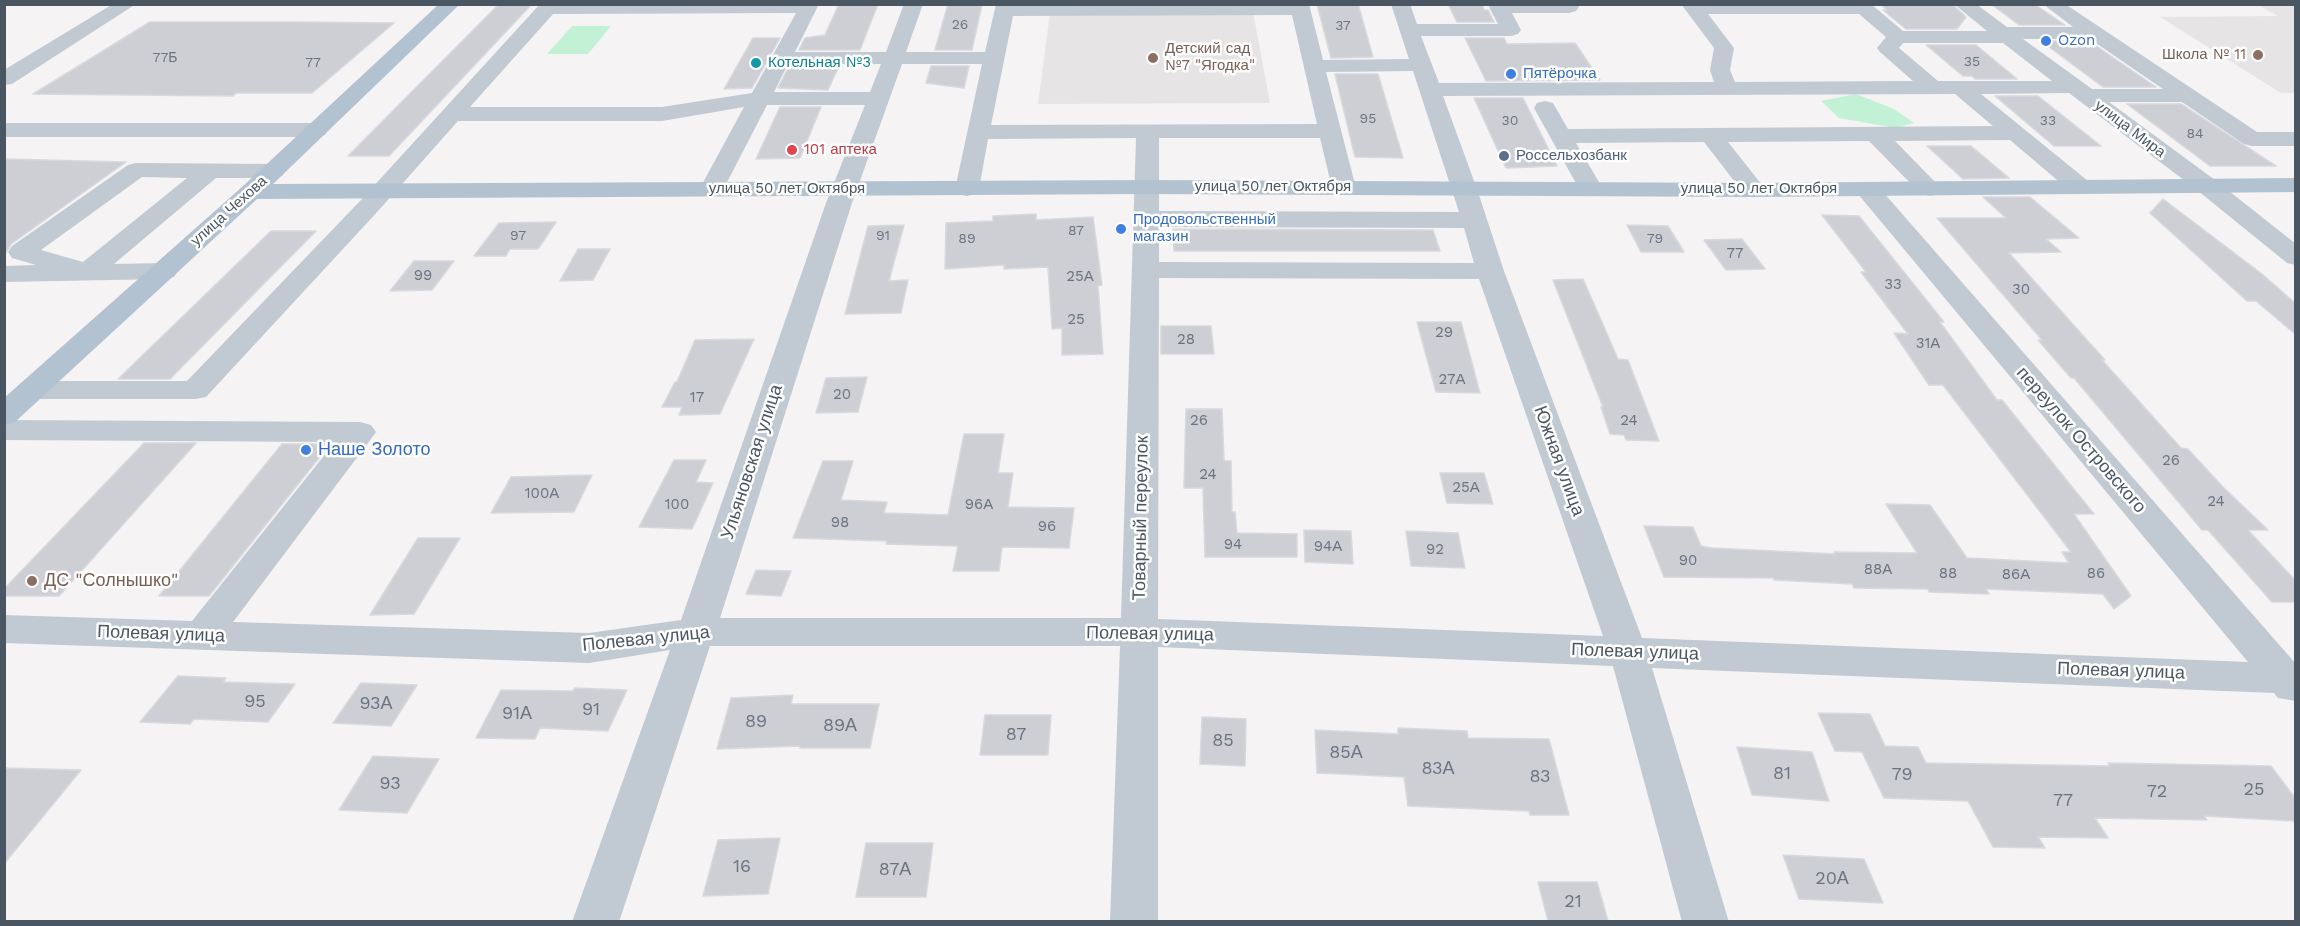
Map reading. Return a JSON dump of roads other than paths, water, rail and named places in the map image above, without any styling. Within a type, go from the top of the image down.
[{"type":"main road","name":"улица Чехова","points":[[4,415],[251,192],[451,4]]},
{"type":"main road","name":"улица 50 лет Октября","points":[[251,192],[967,189],[1148,203],[1344,188],[1754,190],[2295,185]]},
{"type":"street","points":[[4,79],[127,4]]},
{"type":"street","name":"Ульяновская улица","points":[[595,921],[696,632],[839,203],[896,57],[914,4]]},
{"type":"street","points":[[1404,17],[1511,30],[1499,7],[1569,7],[1567,4]]},
{"type":"street","name":"улица Мира","points":[[1963,4],[2206,185],[2295,256]]},
{"type":"street","points":[[2052,4],[2252,139],[2295,139]]},
{"type":"street","points":[[32,390],[195,390],[383,191],[550,6],[809,6],[711,190]]},
{"type":"street","points":[[1692,6],[1864,8],[1898,37],[2094,33]]},
{"type":"street","points":[[1692,6],[1725,48],[1720,70],[1727,90]]},
{"type":"street","points":[[967,189],[1006,7],[1299,7],[1344,188]]},
{"type":"street","name":"Южная улица","points":[[1404,17],[1465,189],[1490,272],[1628,651],[1706,921]]},
{"type":"street","points":[[1898,37],[1887,48],[1933,88]]},
{"type":"street","points":[[782,58],[995,58]]},
{"type":"street","points":[[1314,66],[1425,78],[1624,83],[1727,90],[1961,88],[2187,95]]},
{"type":"street","points":[[1961,88],[2079,186]]},
{"type":"street","points":[[453,114],[662,114],[760,98],[879,99]]},
{"type":"street","points":[[1545,108],[1591,189]]},
{"type":"street","points":[[4,130],[317,130]]},
{"type":"street","name":"Товарный переулок","points":[[1134,921],[1148,131]]},
{"type":"street","points":[[978,132],[1330,131]]},
{"type":"street","points":[[1561,136],[2016,133]]},
{"type":"street","points":[[1875,134],[1929,189]]},
{"type":"street","points":[[1711,135],[1754,190]]},
{"type":"street","points":[[87,272],[21,252],[136,170],[273,171]]},
{"type":"street","points":[[87,272],[210,171]]},
{"type":"street","name":"переулок Островского","points":[[1867,189],[2292,683]]},
{"type":"street","points":[[1148,203],[1474,220]]},
{"type":"street","points":[[1146,270],[1490,272]]},
{"type":"street","points":[[4,274],[164,271]]},
{"type":"street","points":[[4,430],[360,432],[202,635]]},
{"type":"street","name":"Полевая улица","points":[[4,629],[589,648],[696,632],[1138,632],[1628,651],[2292,683]]},
{"type":"place","name":"Ozon","points":[[2046,41]]},
{"type":"place","name":"Школа № 11","points":[[2258,55]]},
{"type":"place","name":"Детский сад №7 \"Ягодка\"","points":[[1153,58]]},
{"type":"place","name":"Котельная №3","points":[[756,63]]},
{"type":"place","name":"Пятёрочка","points":[[1511,74]]},
{"type":"place","name":"101 аптека","points":[[792,150]]},
{"type":"place","name":"Россельхозбанк","points":[[1504,156]]},
{"type":"place","name":"Продовольственный магазин","points":[[1121,229]]},
{"type":"place","name":"Наше Золото","points":[[306,450]]},
{"type":"place","name":"ДС \"Солнышко\"","points":[[32,581]]}]
